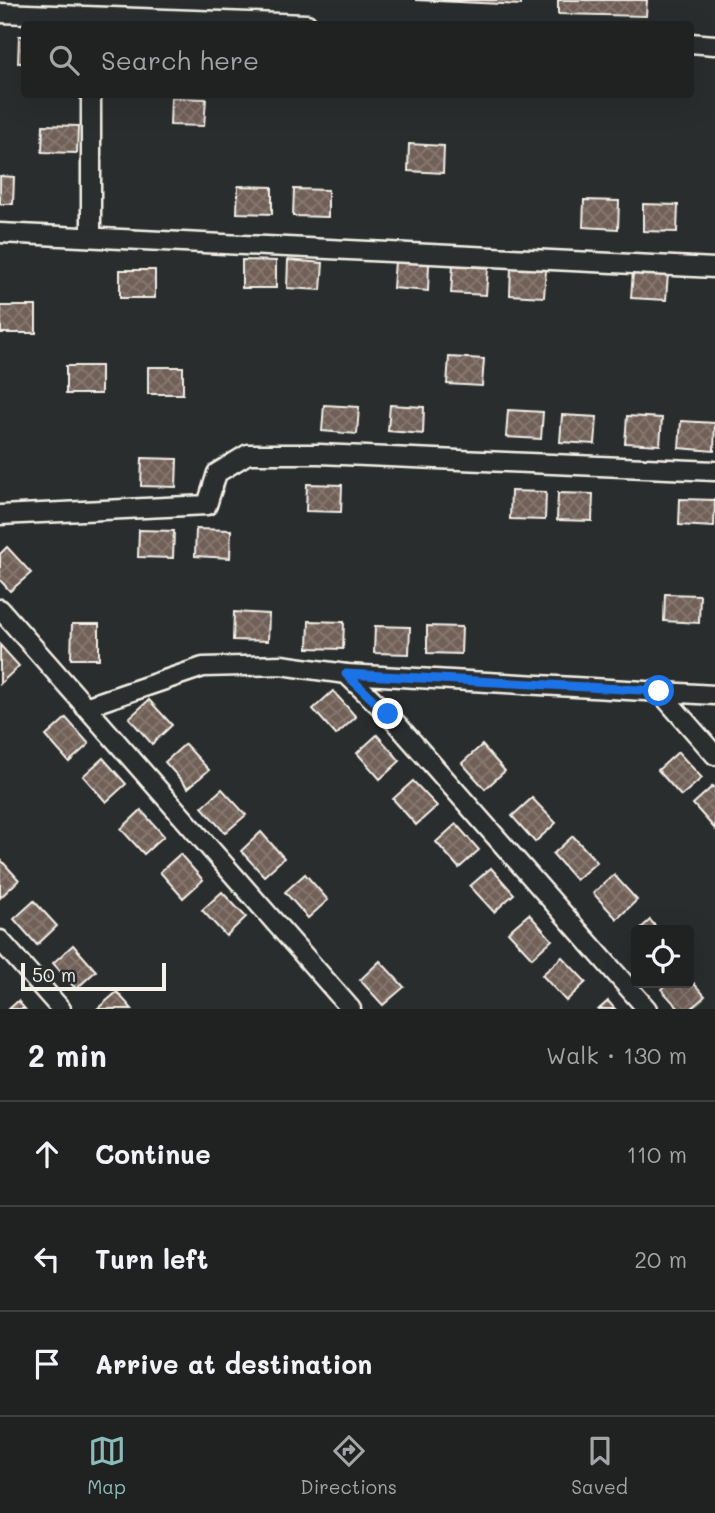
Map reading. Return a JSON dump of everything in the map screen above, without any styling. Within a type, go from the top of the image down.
[{"type":"street","points":[[0,13],[90,13],[248,21]]},
{"type":"street","points":[[694,43],[715,45]]},
{"type":"street","points":[[91,98],[91,237]]},
{"type":"street","points":[[0,233],[715,268]]},
{"type":"street","points":[[0,514],[207,505],[217,473],[248,454],[319,454],[715,471]]},
{"type":"street","points":[[0,609],[351,1009]]},
{"type":"street","points":[[85,707],[203,667],[281,665],[346,674],[715,695]]},
{"type":"street","points":[[346,674],[388,714],[647,1009]]},
{"type":"street","points":[[659,691],[715,755]]},
{"type":"street","points":[[0,940],[61,1009]]},
{"type":"building","points":[[415,0],[521,0],[521,5]]},
{"type":"building","points":[[558,0],[647,0],[646,16],[558,14]]},
{"type":"building","points":[[19,36],[21,36],[21,63],[18,63]]},
{"type":"building","points":[[171,98],[206,99],[204,126],[170,125]]},
{"type":"building","points":[[43,125],[78,126],[77,153],[42,152]]},
{"type":"building","points":[[409,144],[444,146],[443,173],[408,171]]},
{"type":"building","points":[[0,176],[14,177],[13,204],[0,204]]},
{"type":"building","points":[[238,186],[272,187],[272,214],[237,213]]},
{"type":"building","points":[[294,189],[328,190],[328,217],[293,216]]},
{"type":"building","points":[[584,200],[619,201],[618,229],[583,227]]},
{"type":"building","points":[[643,204],[678,205],[677,232],[643,231]]},
{"type":"building","points":[[242,260],[276,261],[276,288],[242,288]]},
{"type":"building","points":[[288,260],[323,263],[321,290],[287,288]]},
{"type":"building","points":[[395,261],[429,264],[428,291],[393,288]]},
{"type":"building","points":[[453,265],[488,268],[486,295],[451,293]]},
{"type":"building","points":[[511,267],[546,270],[544,297],[510,295]]},
{"type":"building","points":[[120,270],[155,270],[155,298],[120,298]]},
{"type":"building","points":[[633,271],[668,273],[666,300],[631,298]]},
{"type":"building","points":[[1,306],[36,306],[36,333],[1,333]]},
{"type":"building","points":[[449,357],[484,359],[482,386],[447,384]]},
{"type":"building","points":[[66,366],[101,366],[101,394],[66,394]]},
{"type":"building","points":[[148,367],[183,367],[183,394],[148,394]]},
{"type":"building","points":[[324,405],[359,407],[357,434],[322,431]]},
{"type":"building","points":[[390,405],[424,407],[423,434],[388,431]]},
{"type":"building","points":[[508,410],[543,412],[541,439],[506,437]]},
{"type":"building","points":[[562,415],[597,417],[595,444],[560,442]]},
{"type":"building","points":[[627,416],[662,418],[660,445],[625,443]]},
{"type":"building","points":[[681,421],[715,423],[714,451],[679,448]]},
{"type":"building","points":[[142,458],[177,459],[176,487],[141,486]]},
{"type":"building","points":[[307,484],[342,485],[341,512],[306,511]]},
{"type":"building","points":[[511,491],[546,492],[545,520],[510,519]]},
{"type":"building","points":[[558,493],[593,494],[592,521],[557,520]]},
{"type":"building","points":[[680,499],[715,500],[714,527],[679,525]]},
{"type":"building","points":[[196,529],[231,530],[230,558],[195,556]]},
{"type":"building","points":[[139,530],[174,531],[173,558],[138,557]]},
{"type":"building","points":[[7,547],[31,573],[10,591],[0,580],[0,554]]},
{"type":"building","points":[[665,594],[700,595],[699,623],[664,621]]},
{"type":"building","points":[[234,612],[269,614],[268,641],[233,640]]},
{"type":"building","points":[[309,621],[344,622],[343,649],[308,648]]},
{"type":"building","points":[[72,624],[99,624],[99,659],[71,659]]},
{"type":"building","points":[[375,626],[410,627],[409,654],[374,653]]},
{"type":"building","points":[[427,626],[462,627],[461,654],[427,653]]},
{"type":"building","points":[[0,645],[19,666],[0,684]]},
{"type":"building","points":[[333,691],[356,717],[336,735],[313,709]]},
{"type":"building","points":[[149,700],[172,725],[152,744],[129,718]]},
{"type":"building","points":[[66,718],[89,744],[69,762],[46,736]]},
{"type":"building","points":[[377,735],[400,761],[380,779],[357,753]]},
{"type":"building","points":[[185,744],[209,770],[188,788],[165,762]]},
{"type":"building","points":[[482,745],[505,771],[485,789],[462,763]]},
{"type":"building","points":[[678,752],[702,778],[681,796],[658,770]]},
{"type":"building","points":[[103,758],[126,784],[106,802],[83,776]]},
{"type":"building","points":[[413,781],[437,806],[416,825],[393,799]]},
{"type":"building","points":[[713,786],[715,788],[715,829],[693,804]]},
{"type":"building","points":[[222,789],[246,815],[225,833],[202,807]]},
{"type":"building","points":[[532,798],[556,823],[535,842],[512,816]]},
{"type":"building","points":[[141,810],[164,836],[144,854],[121,829]]},
{"type":"building","points":[[456,824],[479,850],[459,868],[436,842]]},
{"type":"building","points":[[261,832],[284,858],[264,876],[241,851]]},
{"type":"building","points":[[573,836],[597,862],[576,880],[553,854]]},
{"type":"building","points":[[180,854],[203,880],[183,898],[160,872]]},
{"type":"building","points":[[0,859],[19,880],[0,898]]},
{"type":"building","points":[[491,868],[514,894],[494,912],[470,886]]},
{"type":"building","points":[[305,874],[328,900],[308,918],[285,892]]},
{"type":"building","points":[[614,875],[637,900],[617,919],[593,893]]},
{"type":"building","points":[[222,892],[246,917],[226,936],[202,910]]},
{"type":"building","points":[[34,901],[57,926],[37,945],[14,919]]},
{"type":"building","points":[[529,914],[552,940],[532,958],[508,932]]},
{"type":"building","points":[[73,945],[96,971],[76,989],[53,963]]},
{"type":"building","points":[[562,957],[586,982],[566,1001],[542,975]]},
{"type":"building","points":[[380,961],[404,987],[383,1005],[360,980]]},
{"type":"building","points":[[694,984],[705,996],[691,1009],[679,1009],[661,989],[694,988]]},
{"type":"building","points":[[117,992],[132,1009],[97,1009]]},
{"type":"building","points":[[18,1001],[25,1009],[9,1009]]},
{"type":"building","points":[[608,1001],[615,1009],[599,1009]]},
{"type":"route","points":[[388,714],[346,674],[659,691]]}]
